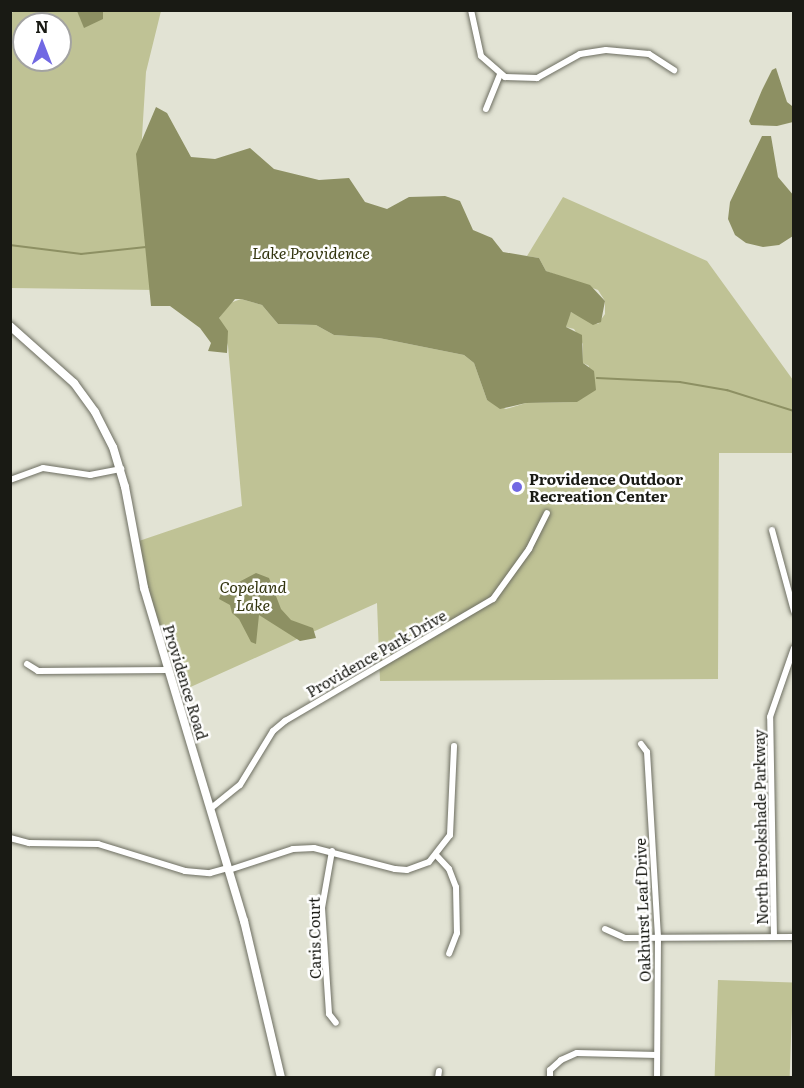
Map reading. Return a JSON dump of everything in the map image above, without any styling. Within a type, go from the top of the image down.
[{"type":"street","points":[[471,10],[481,56],[500,74],[521,80],[537,78],[580,54],[606,50],[649,54],[674,70]]},
{"type":"street","points":[[486,109],[500,74]]},
{"type":"street","name":"Providence Road","points":[[10,326],[63,371],[84,396],[105,429],[121,469],[144,588],[228,869],[281,1077]]},
{"type":"street","points":[[10,480],[43,468],[90,475],[121,469]]},
{"type":"street","name":"Providence Park Drive","points":[[210,809],[240,785],[273,731],[285,721],[493,599],[529,549],[547,513]]},
{"type":"street","points":[[772,530],[794,611]]},
{"type":"street","name":"North Brookshade Parkway","points":[[774,937],[770,717],[791,671],[794,648]]},
{"type":"street","points":[[27,664],[38,671],[168,670]]},
{"type":"street","name":"Oakhurst Leaf Drive","points":[[641,744],[647,752],[658,937],[657,1077]]},
{"type":"street","points":[[10,838],[29,843],[98,844],[185,871],[210,873],[293,849],[332,851],[407,870],[436,855],[451,826],[454,746]]},
{"type":"street","name":"Caris Court","points":[[332,851],[322,908],[329,1014],[336,1023]]},
{"type":"street","points":[[436,855],[449,869],[456,887],[457,933],[449,954]]},
{"type":"street","points":[[605,929],[625,938],[794,937]]},
{"type":"street","points":[[550,1077],[550,1070],[561,1060],[577,1053],[657,1055]]},
{"type":"shaded area","points":[[16,10],[161,11],[146,72],[141,153],[144,232],[156,290],[11,288],[10,14],[12,13],[12,72],[72,72],[72,12],[13,12]]},
{"type":"shaded area","points":[[563,197],[707,261],[793,380],[793,453],[719,453],[718,679],[380,681],[377,603],[175,694],[136,542],[242,506],[228,346],[219,318],[230,303],[241,299],[262,305],[278,324],[316,325],[334,335],[379,338],[464,355],[474,363],[487,400],[506,409],[526,403],[577,402],[589,366],[583,363],[583,344],[574,329],[566,327],[568,317],[571,312],[598,324],[605,314],[605,301],[598,290],[546,271],[539,258],[527,256]]},
{"type":"shaded area","points":[[718,980],[793,983],[790,1078],[715,1077]]},
{"type":"water","points":[[77,11],[103,11],[103,19],[84,28]]},
{"type":"water","points":[[776,68],[787,102],[792,106],[793,122],[777,126],[751,125],[749,121],[762,90],[772,70]]},
{"type":"water","name":"Lake Providence","points":[[156,107],[167,113],[191,157],[215,159],[250,148],[274,169],[319,180],[349,178],[365,202],[387,209],[409,197],[445,196],[460,201],[473,230],[492,238],[503,252],[539,258],[546,271],[590,285],[605,301],[601,322],[593,325],[571,312],[566,327],[582,335],[583,363],[594,371],[596,390],[577,402],[526,403],[500,409],[487,400],[474,363],[464,355],[379,338],[334,335],[316,325],[278,324],[262,305],[241,299],[235,299],[219,318],[228,331],[227,353],[208,351],[211,343],[200,328],[170,306],[151,306],[136,154]]},
{"type":"water","points":[[762,136],[771,136],[778,177],[794,196],[793,236],[779,245],[763,247],[746,243],[735,235],[728,219],[730,202]]},
{"type":"water","name":"Copeland Lake","points":[[256,573],[269,578],[281,609],[291,620],[313,628],[316,638],[300,641],[259,615],[256,644],[251,642],[239,619],[232,613],[230,605],[219,599],[222,591]]},
{"type":"waterway","points":[[10,245],[81,254],[146,247]]},
{"type":"waterway","points":[[597,378],[680,382],[727,390],[794,411]]},
{"type":"place","name":"Providence Outdoor Recreation Center","points":[[517,487]]}]
